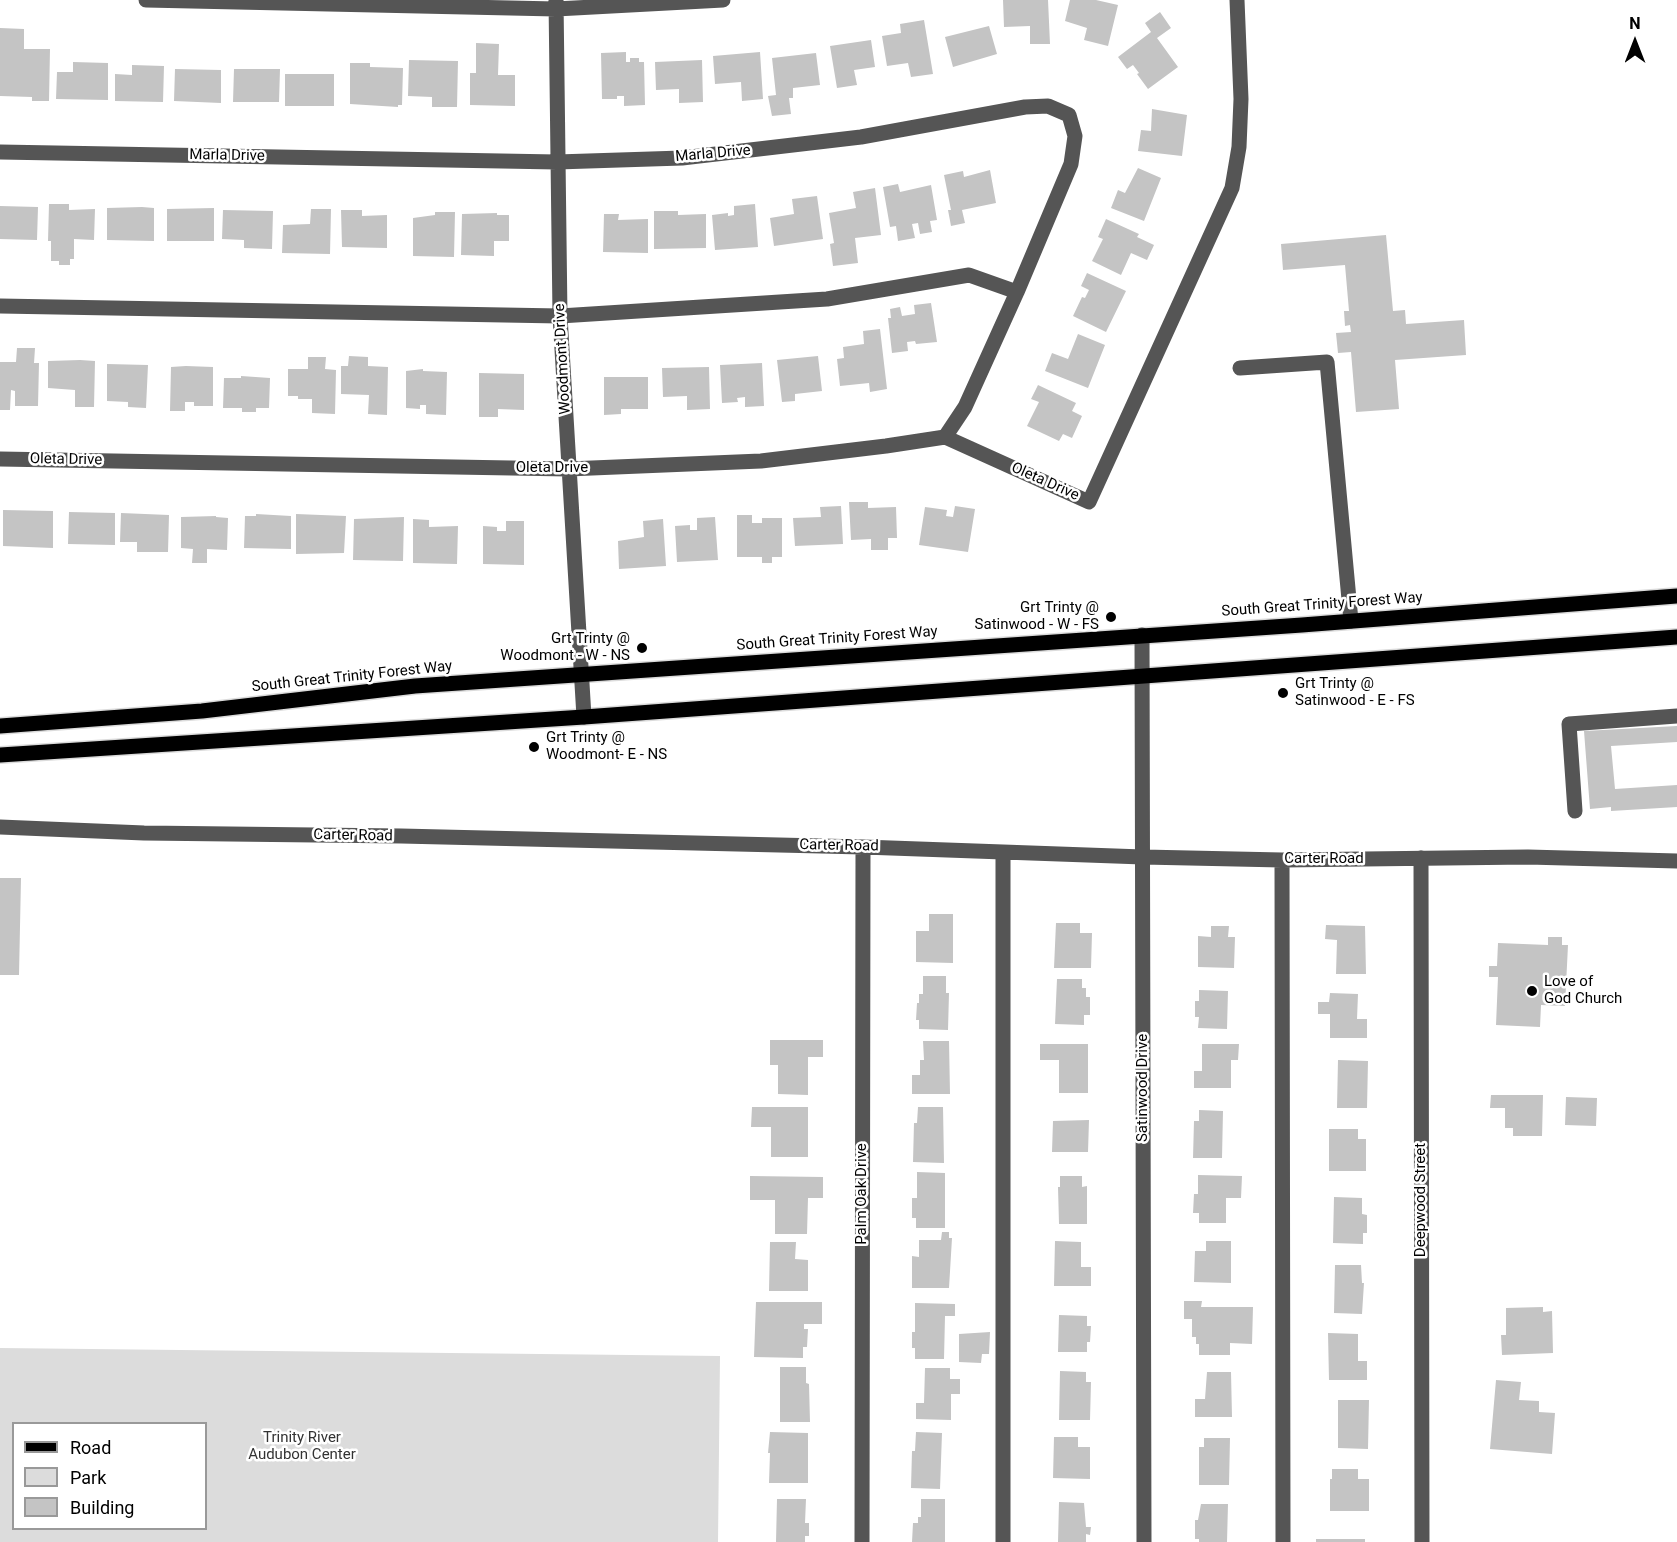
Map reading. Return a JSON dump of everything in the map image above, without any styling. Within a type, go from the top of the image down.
[{"type":"main road","name":"South Great Trinity Forest Way","points":[[0,726],[202,711],[415,686],[582,676],[1677,596]]},
{"type":"main road","points":[[0,755],[584,717],[1677,637]]},
{"type":"street","points":[[146,0],[556,4],[723,0]]},
{"type":"street","name":"Oleta Drive","points":[[0,459],[568,469],[761,461],[945,437],[1089,502],[1232,188],[1239,147],[1241,99],[1237,0]]},
{"type":"street","name":"Woodmont Drive","points":[[556,4],[560,316],[584,717]]},
{"type":"street","name":"Marla Drive","points":[[0,152],[557,162],[682,158],[861,137],[1025,107],[1048,106],[1069,115],[1075,136],[1071,164],[965,407],[945,437]]},
{"type":"street","points":[[0,306],[560,316],[827,299],[969,275],[1017,292]]},
{"type":"street","points":[[1240,368],[1327,362],[1351,621]]},
{"type":"street","name":"Satinwood Drive","points":[[1142,635],[1144,1542]]},
{"type":"street","points":[[1575,811],[1569,724],[1677,716]]},
{"type":"street","name":"Carter Road","points":[[0,827],[144,833],[401,836],[1282,860],[1528,857],[1677,861]]},
{"type":"street","name":"Palm Oak Drive","points":[[862,1542],[863,847]]},
{"type":"street","points":[[1003,852],[1003,1542]]},
{"type":"street","name":"Deepwood Street","points":[[1421,858],[1422,1542]]},
{"type":"street","points":[[1282,860],[1283,1542]]},
{"type":"green space","name":"Trinity River Audubon Center","points":[[0,1348],[720,1356],[718,1542],[0,1542]]},
{"type":"building","points":[[1003,0],[1048,0],[1050,44],[1030,44],[1030,26],[1004,27]]},
{"type":"building","points":[[1070,0],[1096,0],[1118,5],[1108,46],[1084,40],[1087,28],[1065,21]]},
{"type":"building","points":[[1160,12],[1171,28],[1157,38],[1178,67],[1148,89],[1133,65],[1127,69],[1118,57],[1151,32],[1145,23]]},
{"type":"building","points":[[924,20],[933,74],[911,77],[908,63],[887,66],[882,36],[901,33],[900,24]]},
{"type":"building","points":[[989,26],[997,54],[953,67],[945,37]]},
{"type":"building","points":[[0,28],[24,29],[24,49],[50,49],[49,101],[32,101],[32,97],[0,96]]},
{"type":"building","points":[[871,40],[875,67],[854,70],[857,85],[837,88],[830,46]]},
{"type":"building","points":[[476,43],[499,44],[498,75],[515,75],[515,106],[470,105],[470,73],[476,73]]},
{"type":"building","points":[[626,52],[626,62],[630,62],[630,58],[639,58],[639,62],[644,62],[645,105],[624,106],[624,96],[617,96],[617,99],[602,99],[601,53]]},
{"type":"building","points":[[760,52],[763,99],[742,101],[741,82],[715,84],[713,56]]},
{"type":"building","points":[[816,53],[820,85],[793,88],[793,98],[789,98],[791,114],[772,116],[768,96],[776,95],[772,58]]},
{"type":"building","points":[[409,60],[458,61],[457,107],[432,107],[432,97],[408,96]]},
{"type":"building","points":[[702,60],[703,102],[679,103],[679,89],[656,90],[655,62]]},
{"type":"building","points":[[73,62],[108,63],[108,100],[56,99],[57,72],[73,72]]},
{"type":"building","points":[[350,63],[370,63],[370,67],[403,68],[402,105],[398,107],[350,104]]},
{"type":"building","points":[[132,65],[164,66],[163,102],[115,101],[115,74],[132,75]]},
{"type":"building","points":[[175,69],[221,70],[221,103],[174,101]]},
{"type":"building","points":[[234,69],[280,69],[279,102],[233,102]]},
{"type":"building","points":[[285,74],[334,74],[334,106],[285,106]]},
{"type":"building","points":[[1152,109],[1187,115],[1182,156],[1138,151],[1141,130],[1151,131]]},
{"type":"building","points":[[1138,168],[1161,178],[1144,221],[1111,208],[1118,190],[1125,193]]},
{"type":"building","points":[[990,170],[996,203],[962,210],[965,223],[951,226],[948,210],[951,210],[944,175],[963,171],[964,177]]},
{"type":"building","points":[[898,184],[900,192],[931,185],[937,220],[930,221],[932,232],[920,234],[918,223],[912,224],[915,238],[898,241],[896,226],[890,227],[883,187]]},
{"type":"building","points":[[875,188],[881,235],[855,238],[858,263],[833,266],[830,244],[834,243],[829,213],[856,208],[853,192]]},
{"type":"building","points":[[817,196],[823,239],[774,246],[770,218],[794,214],[792,199]]},
{"type":"building","points":[[49,204],[69,204],[69,210],[95,209],[94,240],[74,239],[74,259],[70,259],[70,265],[59,265],[59,261],[51,261],[51,241],[48,241]]},
{"type":"building","points":[[755,204],[758,247],[715,250],[712,215],[728,213],[728,216],[734,215],[734,206]]},
{"type":"building","points":[[0,206],[38,207],[37,240],[0,239]]},
{"type":"building","points":[[107,208],[154,208],[154,241],[107,240]]},
{"type":"building","points":[[214,208],[214,241],[167,241],[167,209]]},
{"type":"building","points":[[311,209],[331,209],[330,254],[282,253],[283,225],[310,224]]},
{"type":"building","points":[[223,210],[273,211],[272,249],[244,248],[244,240],[222,239]]},
{"type":"building","points":[[341,210],[362,210],[362,216],[387,215],[387,248],[342,247]]},
{"type":"building","points":[[654,211],[678,211],[678,215],[706,214],[706,248],[654,249]]},
{"type":"building","points":[[435,212],[455,212],[454,257],[413,256],[413,218],[435,215]]},
{"type":"building","points":[[497,213],[497,215],[509,215],[509,241],[494,241],[494,256],[461,255],[462,214]]},
{"type":"building","points":[[604,214],[619,214],[618,220],[648,219],[648,253],[603,252]]},
{"type":"building","points":[[1106,219],[1139,234],[1137,237],[1154,245],[1147,260],[1131,253],[1121,275],[1092,261],[1103,239],[1098,237]]},
{"type":"building","points":[[1386,235],[1393,311],[1405,310],[1406,324],[1464,320],[1466,355],[1395,360],[1399,409],[1356,412],[1351,352],[1338,353],[1336,333],[1351,332],[1350,325],[1345,326],[1344,311],[1349,311],[1345,265],[1283,270],[1281,244]]},
{"type":"building","points":[[1087,273],[1126,291],[1106,332],[1073,316],[1082,297],[1085,298],[1089,290],[1081,286]]},
{"type":"building","points":[[931,303],[937,342],[916,344],[915,341],[907,342],[908,351],[892,353],[888,318],[891,318],[890,309],[900,307],[902,316],[915,314],[914,305]]},
{"type":"building","points":[[880,329],[887,389],[870,392],[869,383],[840,386],[837,359],[844,358],[843,347],[864,344],[863,331]]},
{"type":"building","points":[[1078,334],[1105,345],[1088,388],[1045,371],[1052,353],[1068,359]]},
{"type":"building","points":[[17,348],[35,348],[34,363],[39,363],[38,406],[15,406],[15,391],[11,390],[10,410],[0,410],[0,362],[16,362]]},
{"type":"building","points":[[349,356],[368,357],[368,366],[388,367],[387,415],[368,414],[369,395],[341,394],[341,366],[348,366]]},
{"type":"building","points":[[818,356],[822,391],[795,394],[795,401],[782,402],[777,360]]},
{"type":"building","points":[[308,357],[326,357],[325,369],[336,370],[335,414],[312,413],[312,399],[288,396],[288,369],[308,369]]},
{"type":"building","points":[[48,361],[95,361],[94,407],[75,407],[75,390],[48,388]]},
{"type":"building","points":[[762,363],[764,406],[745,407],[745,397],[737,398],[738,402],[722,403],[720,365]]},
{"type":"building","points":[[107,364],[148,365],[146,408],[128,407],[128,402],[107,401]]},
{"type":"building","points":[[171,367],[213,367],[213,406],[194,406],[194,402],[185,402],[185,411],[170,411]]},
{"type":"building","points":[[709,367],[710,409],[687,410],[687,396],[663,397],[662,368]]},
{"type":"building","points":[[423,369],[423,371],[447,372],[446,415],[426,414],[426,405],[420,405],[420,409],[406,408],[406,371]]},
{"type":"building","points":[[479,373],[524,374],[524,410],[498,409],[498,417],[479,417]]},
{"type":"building","points":[[241,376],[270,378],[269,408],[256,408],[256,412],[242,412],[242,408],[223,408],[224,378],[241,378]]},
{"type":"building","points":[[604,377],[648,377],[648,409],[621,409],[621,414],[604,415]]},
{"type":"building","points":[[1038,385],[1076,403],[1072,411],[1082,416],[1072,438],[1063,434],[1059,441],[1027,426],[1039,402],[1031,399]]},
{"type":"building","points":[[849,502],[868,502],[868,508],[896,507],[897,538],[888,538],[888,550],[871,550],[871,539],[851,540]]},
{"type":"building","points":[[841,506],[843,544],[795,546],[793,518],[821,517],[820,507]]},
{"type":"building","points":[[955,506],[975,509],[968,552],[919,545],[925,507],[947,510],[946,516],[953,517]]},
{"type":"building","points":[[3,510],[53,511],[53,548],[3,546]]},
{"type":"building","points":[[69,512],[115,513],[115,545],[68,544]]},
{"type":"building","points":[[121,513],[169,515],[168,552],[137,552],[137,542],[120,542]]},
{"type":"building","points":[[256,514],[291,516],[291,549],[244,548],[245,516],[256,516]]},
{"type":"building","points":[[296,514],[346,516],[344,553],[296,554]]},
{"type":"building","points":[[737,515],[752,515],[752,523],[762,523],[762,518],[782,518],[782,557],[772,557],[772,563],[762,563],[762,557],[737,557]]},
{"type":"building","points":[[181,517],[228,518],[227,550],[207,549],[207,563],[192,563],[193,549],[181,548]]},
{"type":"building","points":[[404,517],[403,561],[353,560],[354,519]]},
{"type":"building","points":[[715,517],[718,560],[677,562],[675,526],[690,525],[690,530],[697,530],[697,518]]},
{"type":"building","points":[[413,519],[429,520],[429,527],[458,526],[457,564],[413,563]]},
{"type":"building","points":[[663,519],[666,566],[619,569],[618,541],[644,537],[643,521]]},
{"type":"building","points":[[506,521],[524,521],[524,565],[483,564],[483,526],[497,527],[497,531],[506,531]]},
{"type":"building","points":[[1677,726],[1677,742],[1611,746],[1615,789],[1677,785],[1677,807],[1611,811],[1611,807],[1590,809],[1584,731]]},
{"type":"building","points":[[0,878],[21,878],[19,975],[0,975]]},
{"type":"building","points":[[929,914],[953,914],[953,963],[916,962],[916,931],[929,931]]},
{"type":"building","points":[[1056,923],[1080,923],[1080,933],[1092,933],[1091,968],[1054,968]]},
{"type":"building","points":[[1326,925],[1365,926],[1366,974],[1336,974],[1337,940],[1325,939]]},
{"type":"building","points":[[1211,926],[1229,926],[1228,937],[1235,937],[1234,968],[1198,967],[1198,936],[1211,937]]},
{"type":"building","name":"Love of God Church","points":[[1548,937],[1562,937],[1562,945],[1568,945],[1565,1006],[1541,1005],[1540,1027],[1496,1025],[1498,977],[1489,977],[1489,966],[1497,966],[1498,943],[1548,945]]},
{"type":"building","points":[[923,976],[946,976],[946,993],[949,993],[948,1030],[919,1029],[919,1020],[916,1020],[917,1003],[919,1003],[919,994],[923,994]]},
{"type":"building","points":[[1057,979],[1082,979],[1082,988],[1086,988],[1086,997],[1090,997],[1090,1015],[1084,1015],[1084,1025],[1055,1024]]},
{"type":"building","points":[[1199,990],[1228,991],[1227,1029],[1198,1028],[1199,1017],[1195,1017],[1195,1001],[1199,1001]]},
{"type":"building","points":[[1330,993],[1358,994],[1357,1019],[1367,1019],[1367,1038],[1330,1038],[1330,1014],[1318,1014],[1318,1002],[1329,1002]]},
{"type":"building","points":[[770,1040],[823,1040],[823,1057],[808,1057],[808,1095],[778,1094],[778,1065],[770,1065]]},
{"type":"building","points":[[923,1041],[949,1041],[950,1094],[912,1094],[912,1075],[920,1075],[920,1060],[924,1060]]},
{"type":"building","points":[[1040,1044],[1088,1044],[1088,1093],[1059,1093],[1059,1060],[1040,1060]]},
{"type":"building","points":[[1202,1044],[1239,1044],[1238,1060],[1231,1060],[1231,1088],[1194,1088],[1194,1071],[1202,1071]]},
{"type":"building","points":[[1338,1060],[1368,1061],[1367,1108],[1337,1108]]},
{"type":"building","points":[[1491,1095],[1543,1095],[1542,1136],[1513,1136],[1513,1128],[1505,1128],[1505,1108],[1490,1108]]},
{"type":"building","points":[[1566,1097],[1597,1098],[1596,1126],[1565,1125]]},
{"type":"building","points":[[752,1107],[808,1107],[808,1157],[771,1157],[771,1127],[751,1127]]},
{"type":"building","points":[[918,1107],[943,1107],[944,1163],[913,1162],[914,1123],[917,1123]]},
{"type":"building","points":[[1199,1110],[1223,1111],[1222,1158],[1193,1158],[1194,1121],[1199,1121]]},
{"type":"building","points":[[1089,1120],[1088,1152],[1052,1152],[1053,1121]]},
{"type":"building","points":[[1329,1129],[1358,1129],[1358,1139],[1366,1139],[1366,1171],[1329,1171]]},
{"type":"building","points":[[917,1172],[945,1173],[945,1228],[916,1228],[916,1218],[912,1218],[912,1198],[917,1198]]},
{"type":"building","points":[[1198,1175],[1242,1176],[1241,1198],[1226,1198],[1226,1223],[1199,1223],[1199,1213],[1193,1213],[1194,1194],[1198,1194]]},
{"type":"building","points":[[750,1176],[823,1177],[823,1198],[808,1198],[807,1234],[775,1234],[775,1200],[750,1200]]},
{"type":"building","points":[[1060,1176],[1082,1176],[1082,1187],[1087,1186],[1087,1224],[1059,1224]]},
{"type":"building","points":[[1334,1197],[1362,1198],[1362,1214],[1367,1215],[1367,1233],[1363,1233],[1363,1244],[1333,1243]]},
{"type":"building","points":[[942,1232],[949,1232],[949,1238],[952,1238],[949,1288],[912,1288],[912,1256],[919,1257],[919,1240],[941,1240]]},
{"type":"building","points":[[1055,1241],[1081,1242],[1081,1267],[1091,1267],[1091,1286],[1054,1286]]},
{"type":"building","points":[[1206,1241],[1231,1241],[1231,1283],[1194,1282],[1195,1251],[1206,1251]]},
{"type":"building","points":[[770,1242],[796,1242],[795,1259],[808,1260],[808,1291],[769,1291]]},
{"type":"building","points":[[1335,1265],[1361,1265],[1362,1283],[1364,1283],[1362,1314],[1334,1313]]},
{"type":"building","points":[[1184,1301],[1202,1301],[1201,1307],[1253,1307],[1252,1344],[1230,1343],[1230,1355],[1199,1355],[1199,1344],[1196,1344],[1196,1337],[1192,1337],[1192,1319],[1184,1319]]},
{"type":"building","points":[[756,1302],[822,1302],[822,1324],[804,1324],[804,1329],[808,1329],[807,1347],[803,1347],[803,1358],[754,1357]]},
{"type":"building","points":[[915,1303],[955,1304],[955,1316],[945,1316],[944,1359],[915,1359],[912,1332],[915,1332]]},
{"type":"building","points":[[1543,1307],[1543,1312],[1552,1311],[1553,1353],[1502,1355],[1501,1335],[1506,1335],[1506,1308]]},
{"type":"building","points":[[1059,1315],[1087,1316],[1087,1326],[1091,1326],[1087,1352],[1058,1352]]},
{"type":"building","points":[[990,1332],[989,1354],[982,1354],[981,1363],[959,1362],[959,1334]]},
{"type":"building","points":[[1328,1333],[1358,1334],[1358,1361],[1367,1361],[1367,1380],[1329,1380]]},
{"type":"building","points":[[780,1367],[806,1367],[810,1422],[780,1422]]},
{"type":"building","points":[[925,1368],[950,1368],[950,1379],[960,1379],[960,1394],[951,1394],[951,1420],[916,1419],[916,1403],[924,1403]]},
{"type":"building","points":[[1060,1371],[1086,1372],[1086,1382],[1091,1382],[1090,1420],[1059,1420]]},
{"type":"building","points":[[1207,1372],[1231,1372],[1232,1417],[1195,1417],[1195,1399],[1205,1399]]},
{"type":"building","points":[[1496,1380],[1521,1382],[1519,1400],[1539,1401],[1539,1412],[1555,1413],[1552,1454],[1490,1449]]},
{"type":"building","points":[[1338,1400],[1369,1400],[1368,1449],[1338,1448]]},
{"type":"building","points":[[770,1432],[808,1433],[808,1483],[769,1483]]},
{"type":"building","points":[[916,1432],[942,1433],[940,1489],[911,1488],[912,1451],[915,1451]]},
{"type":"building","points":[[1054,1437],[1078,1437],[1078,1447],[1090,1447],[1090,1479],[1053,1478]]},
{"type":"building","points":[[1204,1438],[1230,1438],[1229,1485],[1199,1485],[1199,1447],[1204,1447]]},
{"type":"building","points":[[1332,1469],[1358,1469],[1358,1479],[1369,1479],[1369,1511],[1330,1511]]},
{"type":"building","points":[[777,1499],[806,1499],[805,1523],[809,1523],[809,1536],[805,1536],[805,1542],[776,1542]]},
{"type":"building","points":[[921,1499],[945,1499],[945,1542],[912,1542],[913,1523],[918,1523],[918,1517],[921,1517]]},
{"type":"building","points":[[1059,1502],[1084,1503],[1086,1527],[1091,1527],[1090,1535],[1086,1534],[1086,1542],[1058,1542]]},
{"type":"building","points":[[1201,1504],[1228,1504],[1227,1542],[1199,1542],[1199,1539],[1195,1539],[1195,1520],[1198,1520]]},
{"type":"building","points":[[1316,1539],[1365,1539],[1365,1542],[1316,1542]]},
{"type":"place","name":"Grt Trinty @ Satinwood - W - FS","points":[[1111,617]]},
{"type":"place","name":"Grt Trinty @ Woodmont - W - NS","points":[[642,648]]},
{"type":"place","name":"Grt Trinty @ Satinwood - E - FS","points":[[1283,693]]},
{"type":"place","name":"Grt Trinty @ Woodmont- E - NS","points":[[534,747]]},
{"type":"place","name":"Love of God Church","points":[[1532,991]]}]
